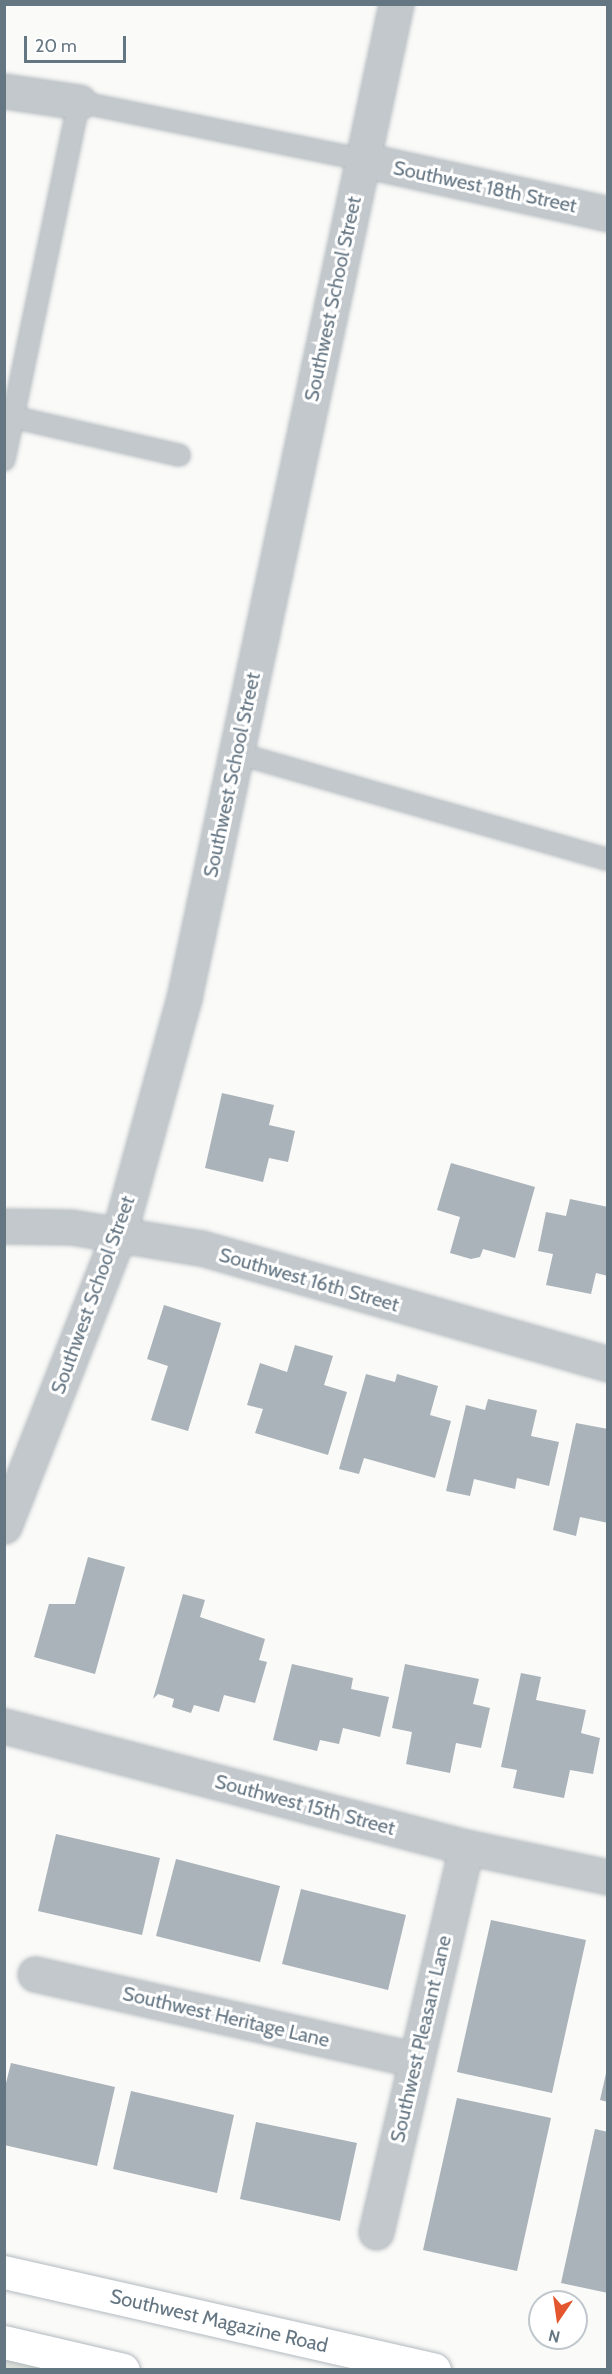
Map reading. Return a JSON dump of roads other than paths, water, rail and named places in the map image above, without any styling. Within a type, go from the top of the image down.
[{"type":"main road","name":"Southwest Magazine Road","points":[[4,2272],[434,2370]]},
{"type":"main road","points":[[4,2342],[123,2370]]},
{"type":"street","name":"Southwest School Street","points":[[4,1526],[119,1234],[184,998],[396,4]]},
{"type":"street","points":[[4,92],[79,102]]},
{"type":"street","name":"Southwest 18th Street","points":[[363,160],[608,214]]},
{"type":"street","name":"Southwest 16th Street","points":[[4,1226],[119,1234],[201,1248],[608,1364]]},
{"type":"street","name":"Southwest 15th Street","points":[[4,1726],[466,1847],[608,1877]]},
{"type":"street","name":"Southwest Pleasant Lane","points":[[376,2232],[466,1847]]},
{"type":"street","name":"Southwest Heritage Lane","points":[[36,1974],[416,2060]]},
{"type":"lane","points":[[4,460],[9,416],[79,102],[363,160]]},
{"type":"lane","points":[[9,416],[179,455]]},
{"type":"lane","points":[[236,753],[608,860]]}]
